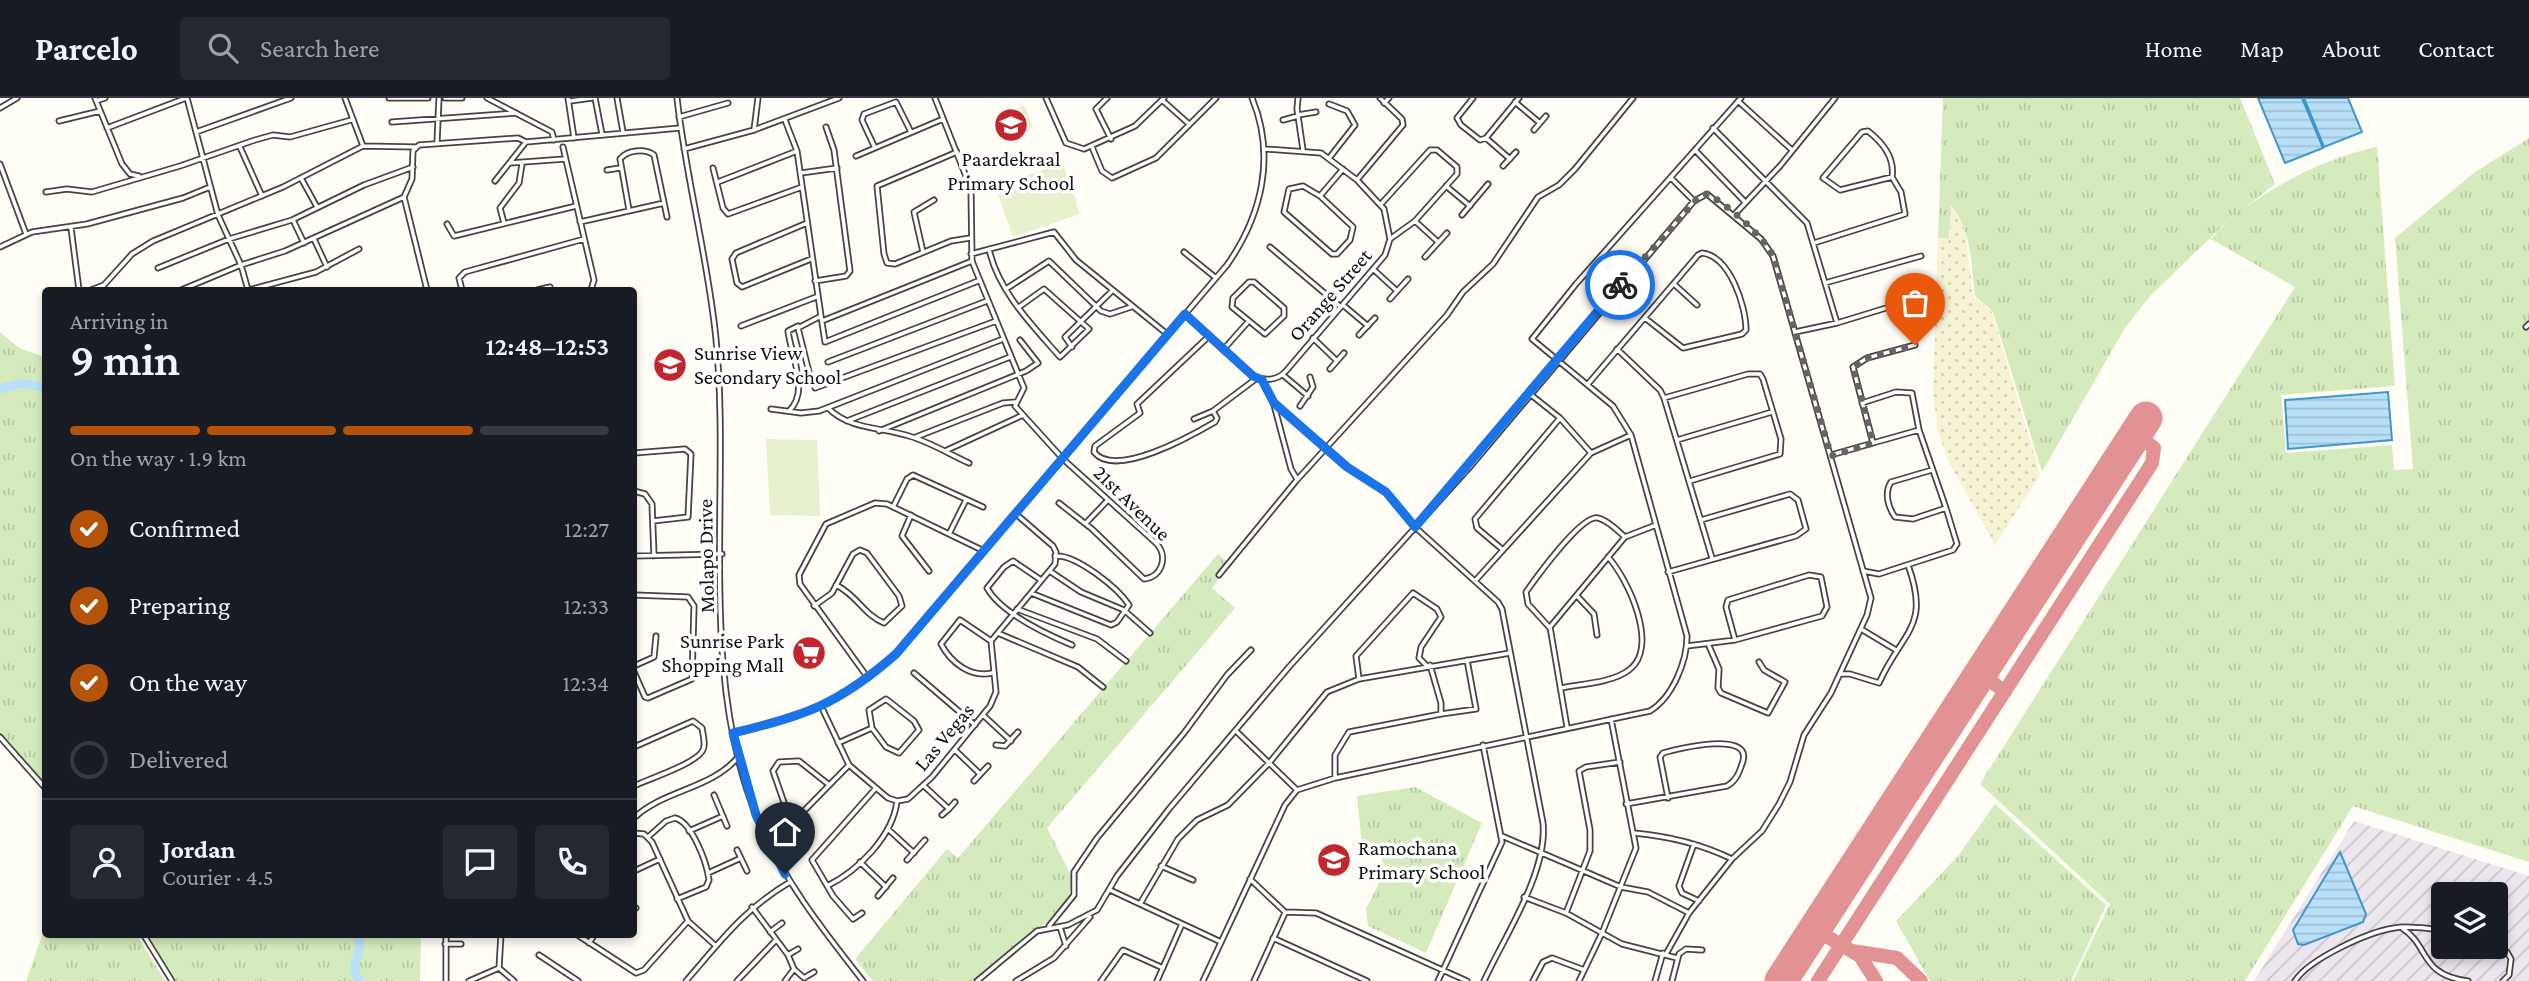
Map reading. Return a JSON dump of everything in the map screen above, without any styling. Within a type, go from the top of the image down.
[{"type":"street","points":[[0,108],[17,98]]},
{"type":"street","points":[[106,98],[96,100],[126,171],[141,176]]},
{"type":"street","points":[[107,128],[187,98],[218,215],[248,287]]},
{"type":"street","points":[[196,132],[291,98]]},
{"type":"street","points":[[345,98],[351,120],[363,146]]},
{"type":"street","points":[[389,98],[428,98]]},
{"type":"street","points":[[437,142],[439,98]]},
{"type":"street","points":[[446,98],[462,98]]},
{"type":"street","points":[[487,98],[552,132],[554,140]]},
{"type":"street","points":[[574,138],[569,100],[594,98],[602,135]]},
{"type":"street","points":[[617,98],[623,132]]},
{"type":"street","name":"Molapo Drive","points":[[677,98],[717,340],[725,684],[738,757],[756,815],[790,882],[863,981]]},
{"type":"street","points":[[754,130],[758,98]]},
{"type":"street","points":[[684,149],[785,120],[839,98]]},
{"type":"street","points":[[915,438],[1003,404],[1016,402],[1024,391],[978,281],[971,254],[971,189],[934,98]]},
{"type":"street","points":[[1046,98],[1066,143],[1076,148],[1092,147],[1135,126],[1163,99],[1189,124]]},
{"type":"street","points":[[1107,98],[1097,109],[1111,139]]},
{"type":"street","points":[[1092,147],[1102,171],[1112,178],[1156,158],[1216,98]]},
{"type":"street","points":[[733,733],[786,721],[822,708],[868,678],[906,643],[1216,278],[1235,254],[1255,216],[1261,198],[1265,149],[1252,98]]},
{"type":"street","points":[[1297,98],[1303,150]]},
{"type":"street","points":[[1357,180],[1403,125],[1402,119],[1380,98]]},
{"type":"street","points":[[1384,103],[1389,98]]},
{"type":"street","points":[[1473,98],[1458,115],[1458,121],[1476,138],[1486,138],[1510,159]]},
{"type":"street","points":[[1486,138],[1519,98]]},
{"type":"street","points":[[1219,575],[1297,479],[1447,315],[1463,292],[1493,264],[1538,197],[1559,185],[1575,169],[1633,98]]},
{"type":"street","points":[[1734,215],[1835,98]]},
{"type":"street","points":[[1203,981],[1278,818],[1297,790],[1335,778],[1656,707],[1682,666],[1687,646],[1684,621],[1631,435],[1614,406],[1532,339],[1740,99],[1792,150]]},
{"type":"street","points":[[874,148],[862,120],[864,114],[896,102],[911,132]]},
{"type":"street","points":[[1515,102],[1540,123]]},
{"type":"street","points":[[679,117],[729,103]]},
{"type":"street","points":[[1328,104],[1348,111],[1355,125],[1330,157]]},
{"type":"street","points":[[59,121],[100,111]]},
{"type":"street","points":[[1283,120],[1316,112]]},
{"type":"street","points":[[392,122],[516,113]]},
{"type":"street","points":[[1534,130],[1546,116]]},
{"type":"street","points":[[856,156],[943,119]]},
{"type":"street","points":[[46,192],[92,192],[274,135],[290,137],[351,120]]},
{"type":"street","points":[[785,120],[797,151],[801,173],[816,297],[825,342],[978,281]]},
{"type":"street","points":[[815,281],[846,276],[850,271],[836,168],[826,127]]},
{"type":"street","points":[[99,287],[104,285],[141,247],[262,196],[363,146],[416,146],[437,142],[518,138],[526,142],[680,128]]},
{"type":"street","points":[[1713,128],[1807,223],[1837,323]]},
{"type":"street","points":[[1814,243],[1905,214],[1901,192],[1892,177],[1889,155],[1879,141],[1865,130],[1823,177],[1834,189],[1840,190],[1892,177]]},
{"type":"street","points":[[495,181],[526,142]]},
{"type":"street","points":[[240,146],[262,196]]},
{"type":"street","points":[[416,146],[413,150],[412,179],[404,197],[426,287]]},
{"type":"street","points":[[563,147],[594,280],[592,287]]},
{"type":"street","points":[[1265,149],[1303,150],[1330,157],[1382,203],[1430,150],[1437,150],[1459,170],[1415,220],[1390,239]]},
{"type":"street","points":[[1695,150],[1745,202]]},
{"type":"street","points":[[718,182],[797,151]]},
{"type":"street","points":[[629,210],[620,168],[622,155],[651,152],[656,163],[667,217]]},
{"type":"street","points":[[957,152],[880,184],[875,190],[887,263],[895,264],[923,252],[970,238]]},
{"type":"street","points":[[1503,166],[1516,152]]},
{"type":"street","points":[[510,163],[565,159]]},
{"type":"street","points":[[0,164],[26,235]]},
{"type":"street","points":[[503,223],[500,208],[519,183],[522,164]]},
{"type":"street","points":[[158,268],[229,239],[293,219],[413,167]]},
{"type":"street","points":[[607,170],[620,168]]},
{"type":"street","points":[[713,168],[723,208],[731,215],[802,187]]},
{"type":"street","points":[[801,173],[836,168]]},
{"type":"street","points":[[1320,196],[1343,169]]},
{"type":"street","points":[[1670,177],[1694,201]]},
{"type":"street","points":[[301,178],[317,207]]},
{"type":"street","points":[[1462,215],[1488,184]]},
{"type":"street","points":[[1303,186],[1320,196],[1353,228],[1350,240],[1337,254],[1332,254],[1283,209],[1291,188],[1303,186]]},
{"type":"street","points":[[1446,186],[1469,206]]},
{"type":"street","points":[[0,247],[26,235],[71,228],[183,198],[210,187]]},
{"type":"street","points":[[1016,981],[1054,958],[1066,946],[1110,890],[1145,838],[1237,732],[1288,668],[1415,527],[1694,201],[1707,194],[1768,247],[1871,598],[1861,629],[1831,693],[1804,735],[1790,782],[1779,803],[1762,831],[1732,859],[1689,914],[1665,953],[1655,981]]},
{"type":"street","points":[[188,287],[314,239],[404,197]]},
{"type":"street","points":[[923,252],[914,212],[934,200]]},
{"type":"street","points":[[580,222],[664,203]]},
{"type":"street","name":"Orange Street","points":[[1283,374],[1385,255],[1390,239],[1382,203]]},
{"type":"street","points":[[447,224],[454,236],[576,206]]},
{"type":"street","points":[[293,219],[304,243]]},
{"type":"street","points":[[1415,220],[1438,242]]},
{"type":"street","points":[[807,223],[736,253],[732,259],[737,284],[742,287],[811,259]]},
{"type":"street","points":[[71,228],[79,287]]},
{"type":"street","points":[[971,254],[1054,232],[1076,260],[1167,334]]},
{"type":"street","points":[[1425,257],[1447,233]]},
{"type":"street","points":[[314,239],[327,267]]},
{"type":"street","points":[[461,287],[459,278],[465,272],[584,239]]},
{"type":"street","points":[[1269,247],[1368,326]]},
{"type":"street","points":[[989,249],[1005,290],[1018,307],[1059,357],[1089,329],[1044,289],[1018,307]]},
{"type":"street","points":[[259,287],[327,267],[359,250]]},
{"type":"street","points":[[1184,252],[1216,278]]},
{"type":"street","points":[[1588,384],[1698,255],[1707,253],[1717,258],[1735,287],[1746,330],[1742,334],[1688,348],[1679,346],[1645,318]]},
{"type":"street","points":[[1825,283],[1921,256]]},
{"type":"street","points":[[789,411],[797,400],[799,389],[788,332],[972,261]]},
{"type":"street","points":[[1005,290],[1049,261],[1096,306],[1110,314],[1131,307]]},
{"type":"street","points":[[1373,270],[1397,291]]},
{"type":"street","points":[[1390,299],[1408,279]]},
{"type":"street","points":[[1254,282],[1280,303],[1285,312],[1265,334],[1248,322],[1234,311],[1231,302],[1245,284],[1254,282]]},
{"type":"street","points":[[1675,285],[1697,305]]},
{"type":"street","points":[[1072,347],[1065,337],[1112,291]]},
{"type":"street","points":[[1795,332],[1837,323],[1922,296]]},
{"type":"street","points":[[741,326],[816,297]]},
{"type":"street","points":[[828,362],[987,301]]},
{"type":"street","points":[[1185,314],[1257,378],[1262,380],[1283,374],[1308,396]]},
{"type":"street","points":[[1360,335],[1375,318]]},
{"type":"street","points":[[815,388],[996,321]]},
{"type":"street","points":[[1223,350],[1248,322]]},
{"type":"street","points":[[798,326],[809,372]]},
{"type":"street","points":[[1208,337],[1140,401],[1136,406],[1140,413],[1095,446],[1094,452],[1107,461],[1140,457],[1214,422],[1217,418],[1213,411]]},
{"type":"street","points":[[1313,338],[1337,361]]},
{"type":"street","points":[[771,409],[810,412],[828,408],[1003,339]]},
{"type":"street","points":[[879,431],[1018,376],[1038,363],[1020,340]]},
{"type":"street","points":[[1873,443],[1853,366],[1886,352],[1915,345]]},
{"type":"street","points":[[1618,349],[1660,390],[1664,398],[1712,558]]},
{"type":"street","points":[[1330,369],[1344,353]]},
{"type":"street","points":[[848,421],[1010,357]]},
{"type":"street","points":[[1664,398],[1757,373],[1763,379],[1781,439],[1780,454],[1690,481]]},
{"type":"street","points":[[1300,406],[1313,387],[1310,377]]},
{"type":"street","points":[[1194,419],[1213,411],[1257,378]]},
{"type":"street","points":[[1262,380],[1274,403],[1291,469],[1297,479]]},
{"type":"street","points":[[1862,403],[1910,391],[1919,430],[1954,530],[1955,548],[1879,574],[1863,572]]},
{"type":"street","points":[[1530,394],[1560,418],[1591,453]]},
{"type":"street","name":"21st Avenue","points":[[1016,402],[1015,406],[1063,459],[1161,549],[1163,562],[1148,579],[1140,576],[1086,523],[1059,503]]},
{"type":"street","points":[[1274,403],[1357,475],[1369,478],[1386,492],[1415,527],[1502,609],[1543,823],[1542,851],[1524,897],[1484,981]]},
{"type":"street","points":[[828,408],[838,418],[879,431],[915,438],[969,463]]},
{"type":"street","points":[[1677,440],[1772,412]]},
{"type":"street","points":[[944,451],[1023,415]]},
{"type":"street","points":[[1503,550],[1477,528],[1475,519],[1560,418]]},
{"type":"street","points":[[1831,456],[1919,430]]},
{"type":"street","points":[[1475,581],[1591,453],[1631,435]]},
{"type":"street","points":[[637,453],[685,449],[691,453],[688,517],[653,521]]},
{"type":"street","points":[[1933,470],[1891,482],[1888,488],[1889,507],[1895,517],[1903,520],[1946,508]]},
{"type":"street","points":[[893,507],[907,479],[913,475],[983,507]]},
{"type":"street","points":[[637,492],[650,498],[654,556]]},
{"type":"street","points":[[1668,572],[1804,533],[1806,527],[1798,500],[1790,494],[1701,520]]},
{"type":"street","points":[[949,533],[967,500]]},
{"type":"street","points":[[1086,523],[1107,501]]},
{"type":"street","points":[[868,678],[802,590],[799,575],[826,524],[875,503],[893,507],[984,551]]},
{"type":"street","points":[[992,673],[981,675],[966,670],[941,644],[960,620],[991,641],[1050,572],[1055,556],[1053,546],[1015,513]]},
{"type":"street","points":[[911,515],[902,536],[929,571]]},
{"type":"street","points":[[1567,727],[1550,627],[1528,604],[1526,592],[1585,520],[1598,518],[1625,537]]},
{"type":"street","points":[[1550,627],[1578,597],[1625,537],[1656,525]]},
{"type":"street","points":[[813,606],[832,593],[836,585],[853,554],[860,550],[867,553],[900,596],[902,607],[884,623],[870,617],[853,594],[836,585]]},
{"type":"street","points":[[637,556],[722,554]]},
{"type":"street","points":[[1031,593],[1109,624],[1117,622],[1129,603],[1085,566],[1066,556],[1055,556]]},
{"type":"street","points":[[1561,688],[1622,674],[1636,660],[1642,629],[1626,580],[1608,558]]},
{"type":"street","points":[[1041,580],[1013,561],[987,585],[989,593],[1013,614],[1046,635],[1072,645]]},
{"type":"street","points":[[1839,674],[1850,674],[1878,685],[1896,650],[1910,632],[1918,608],[1908,565]]},
{"type":"street","points":[[1050,572],[1081,592],[1124,610],[1150,633]]},
{"type":"street","points":[[1687,646],[1709,646],[1735,640],[1822,616],[1827,607],[1821,577],[1809,575],[1728,600],[1726,607],[1735,640]]},
{"type":"street","points":[[1359,679],[1356,656],[1413,593],[1437,609],[1441,617],[1420,650],[1419,658],[1428,666],[1441,704],[1441,713]]},
{"type":"street","points":[[637,595],[680,595],[688,597],[694,606],[692,679],[648,698],[645,697],[637,679]]},
{"type":"street","points":[[1578,597],[1594,614],[1597,635]]},
{"type":"street","points":[[1017,608],[1097,639],[1126,661]]},
{"type":"street","points":[[1861,629],[1896,650]]},
{"type":"street","points":[[999,634],[1078,667],[1103,687]]},
{"type":"street","points":[[637,665],[654,657],[656,636]]},
{"type":"street","name":"Las Vegas","points":[[897,801],[908,799],[923,785],[984,715],[996,692],[992,673],[991,641]]},
{"type":"street","points":[[1709,646],[1719,669],[1718,685],[1721,693],[1768,713],[1785,682],[1764,670],[1759,662]]},
{"type":"street","points":[[977,981],[1031,935],[1047,927],[1071,901],[1076,890],[1074,872],[1097,838],[1184,733],[1227,675],[1251,650]]},
{"type":"street","points":[[1140,904],[1178,839],[1198,820],[1228,805],[1270,762],[1327,692],[1359,679],[1510,653]]},
{"type":"street","points":[[1335,778],[1335,755],[1349,732],[1441,713],[1476,709],[1467,659]]},
{"type":"street","points":[[914,673],[975,725]]},
{"type":"street","points":[[886,699],[914,721],[919,730],[905,750],[895,754],[886,747],[872,728],[869,710],[886,699]]},
{"type":"street","points":[[822,708],[849,765],[875,789],[897,801],[895,819],[889,830],[845,876],[827,886]]},
{"type":"street","points":[[984,715],[1009,742]]},
{"type":"street","points":[[1579,981],[1635,854],[1634,833],[1626,804],[1611,719]]},
{"type":"street","points":[[637,746],[692,721],[702,728],[704,748],[697,757],[637,785]]},
{"type":"street","points":[[838,743],[872,728]]},
{"type":"street","points":[[996,745],[1009,742],[1018,732]]},
{"type":"street","points":[[1237,732],[1297,790]]},
{"type":"street","points":[[0,737],[42,784]]},
{"type":"street","points":[[1626,804],[1668,798],[1730,785],[1744,761],[1743,754],[1738,749],[1716,742],[1663,753],[1660,757],[1668,798]]},
{"type":"street","points":[[1438,981],[1500,848],[1502,836],[1483,745]]},
{"type":"street","points":[[954,750],[980,774]]},
{"type":"street","points":[[637,815],[648,805],[717,775],[738,757]]},
{"type":"street","points":[[828,784],[799,761],[779,762],[773,771],[788,814],[793,818],[802,816],[828,784],[849,765]]},
{"type":"street","points":[[1566,913],[1590,851],[1579,771],[1586,767],[1620,762]]},
{"type":"street","points":[[974,781],[988,766]]},
{"type":"street","points":[[923,785],[949,809]]},
{"type":"street","points":[[862,913],[853,919],[827,886],[815,867],[814,858],[875,789]]},
{"type":"street","points":[[714,795],[727,826]]},
{"type":"street","points":[[942,815],[956,802]]},
{"type":"street","points":[[690,831],[723,817]]},
{"type":"street","points":[[648,837],[666,821],[676,818],[684,821],[690,831],[708,873],[706,887],[677,899]]},
{"type":"street","points":[[889,830],[914,853]]},
{"type":"street","points":[[1634,833],[1695,844],[1732,859]]},
{"type":"street","points":[[637,834],[648,837],[688,921],[716,946]]},
{"type":"street","points":[[1502,836],[1621,887],[1648,892],[1689,914]]},
{"type":"street","points":[[908,860],[925,840]]},
{"type":"street","points":[[1695,844],[1679,886],[1682,893],[1699,901]]},
{"type":"street","points":[[737,850],[747,871]]},
{"type":"street","points":[[708,873],[741,858]]},
{"type":"street","points":[[637,870],[660,859]]},
{"type":"street","points":[[860,862],[886,887]]},
{"type":"street","points":[[1161,866],[1193,880]]},
{"type":"street","points":[[878,896],[893,878]]},
{"type":"street","points":[[1250,879],[1269,894],[1285,912],[1316,913],[1467,981]]},
{"type":"street","points":[[686,981],[752,907],[790,882]]},
{"type":"street","points":[[1110,890],[1221,942]]},
{"type":"street","points":[[1524,897],[1566,913],[1622,944],[1677,958]]},
{"type":"street","points":[[752,907],[788,955],[794,969],[804,978],[814,972]]},
{"type":"street","points":[[1261,981],[1255,980],[1285,912]]},
{"type":"street","points":[[1047,927],[1060,927],[1091,915]]},
{"type":"street","points":[[582,938],[631,971],[640,972],[688,921]]},
{"type":"street","points":[[770,932],[782,923]]},
{"type":"street","points":[[1157,981],[1182,924]]},
{"type":"street","points":[[1060,927],[1066,946]]},
{"type":"street","points":[[2295,981],[2317,960],[2373,934],[2400,927],[2431,929]]},
{"type":"street","points":[[2400,927],[2410,933],[2425,959],[2444,975],[2468,981]]},
{"type":"street","points":[[146,938],[172,981]]},
{"type":"street","points":[[446,938],[446,981]]},
{"type":"street","points":[[499,968],[502,938]]},
{"type":"street","points":[[589,943],[592,938]]},
{"type":"street","points":[[1273,938],[1367,981]]},
{"type":"street","points":[[737,981],[776,940]]},
{"type":"street","points":[[446,944],[461,944]]},
{"type":"street","points":[[788,955],[798,948]]},
{"type":"street","points":[[1672,981],[1677,958],[1686,949],[1702,950]]},
{"type":"street","points":[[1101,981],[1123,950],[1163,968]]},
{"type":"street","points":[[2503,981],[2511,968],[2508,954]]},
{"type":"street","points":[[539,955],[578,981]]},
{"type":"street","points":[[1533,981],[1543,962],[1552,958],[1584,970]]},
{"type":"street","points":[[469,981],[499,968]]},
{"type":"street","points":[[499,968],[514,981]]},
{"type":"street","points":[[785,981],[794,969]]},
{"type":"street","points":[[564,981],[568,975]]},
{"type":"shaded area","points":[[1950,207],[1960,219],[1966,235],[1973,296],[1992,312],[2040,475],[1995,545],[1949,462],[1938,431],[1933,394],[1938,238],[1950,238]]},
{"type":"shaded area","points":[[2354,821],[2529,876],[2529,981],[2254,981]]},
{"type":"green space","points":[[1943,98],[2240,98],[2275,184],[2242,210],[2306,171],[2377,147],[2395,386],[2281,395],[2286,453],[2392,445],[2394,470],[2413,469],[2395,238],[2475,172],[2529,138],[2529,862],[2353,806],[2245,981],[2073,981],[2110,904],[1980,784],[2295,287],[2211,239],[2232,217],[2151,295],[2125,328],[2042,472],[1993,312],[1975,296],[1967,237],[1951,206],[1949,238],[1938,238]]},
{"type":"green space","points":[[1025,106],[1033,128],[1022,132],[1013,110]]},
{"type":"green space","points":[[1063,163],[1080,214],[1013,237],[995,186]]},
{"type":"green space","points":[[0,332],[19,348],[42,356],[42,783],[0,734]]},
{"type":"green space","points":[[766,439],[817,440],[820,516],[770,515]]},
{"type":"green space","points":[[1218,554],[1230,564],[1212,588],[1235,608],[1047,828],[1072,877],[1069,898],[1053,920],[1032,930],[974,981],[873,981],[855,959],[947,849],[958,858]]},
{"type":"green space","points":[[1415,787],[1482,823],[1426,953],[1368,926],[1366,909],[1380,881],[1389,877],[1375,843],[1362,844],[1357,796]]},
{"type":"green space","points":[[1995,804],[2106,905],[2071,981],[1930,981],[1896,921],[1958,856]]},
{"type":"green space","points":[[42,936],[42,938],[139,938],[165,981],[26,981]]},
{"type":"green space","points":[[147,938],[421,938],[420,981],[173,981]]},
{"type":"water","points":[[2258,98],[2302,98],[2323,148],[2285,163]]},
{"type":"water","points":[[2304,98],[2348,98],[2362,132],[2324,147]]},
{"type":"water","points":[[2388,392],[2392,440],[2288,449],[2285,400]]},
{"type":"water","points":[[2340,852],[2366,914],[2363,922],[2304,945],[2298,944],[2293,930]]},
{"type":"waterway","points":[[0,389],[21,383],[42,387]]},
{"type":"waterway","points":[[358,938],[360,946],[355,967],[359,981]]},
{"type":"taxiway","points":[[1818,981],[2152,463],[2154,448],[2140,437],[2132,439]]},
{"type":"taxiway","points":[[1980,673],[2005,692]]},
{"type":"taxiway","points":[[1816,930],[1860,956],[1876,981]]},
{"type":"taxiway","points":[[1852,951],[1897,958],[1921,981]]},
{"type":"runway","points":[[1781,981],[2146,418]]},
{"type":"way so far","points":[[1620,285],[1699,197],[1707,194],[1718,201],[1761,239],[1773,256],[1807,381],[1831,456],[1873,443],[1853,367],[1867,358],[1915,345]]},
{"type":"place","name":"Paardekraal Primary School","points":[[1011,125]]},
{"type":"place","name":"Sunrise View Secondary School","points":[[670,365]]},
{"type":"place","name":"Sunrise Park Shopping Mall","points":[[809,653]]},
{"type":"place","name":"Ramochana Primary School","points":[[1334,860]]},
{"type":"route","points":[[785,874],[756,815],[733,733],[786,721],[822,708],[851,691],[896,654],[1185,314],[1253,376],[1262,380],[1274,403],[1357,475],[1369,478],[1386,492],[1409,516],[1415,527],[1485,449],[1620,285]]}]
